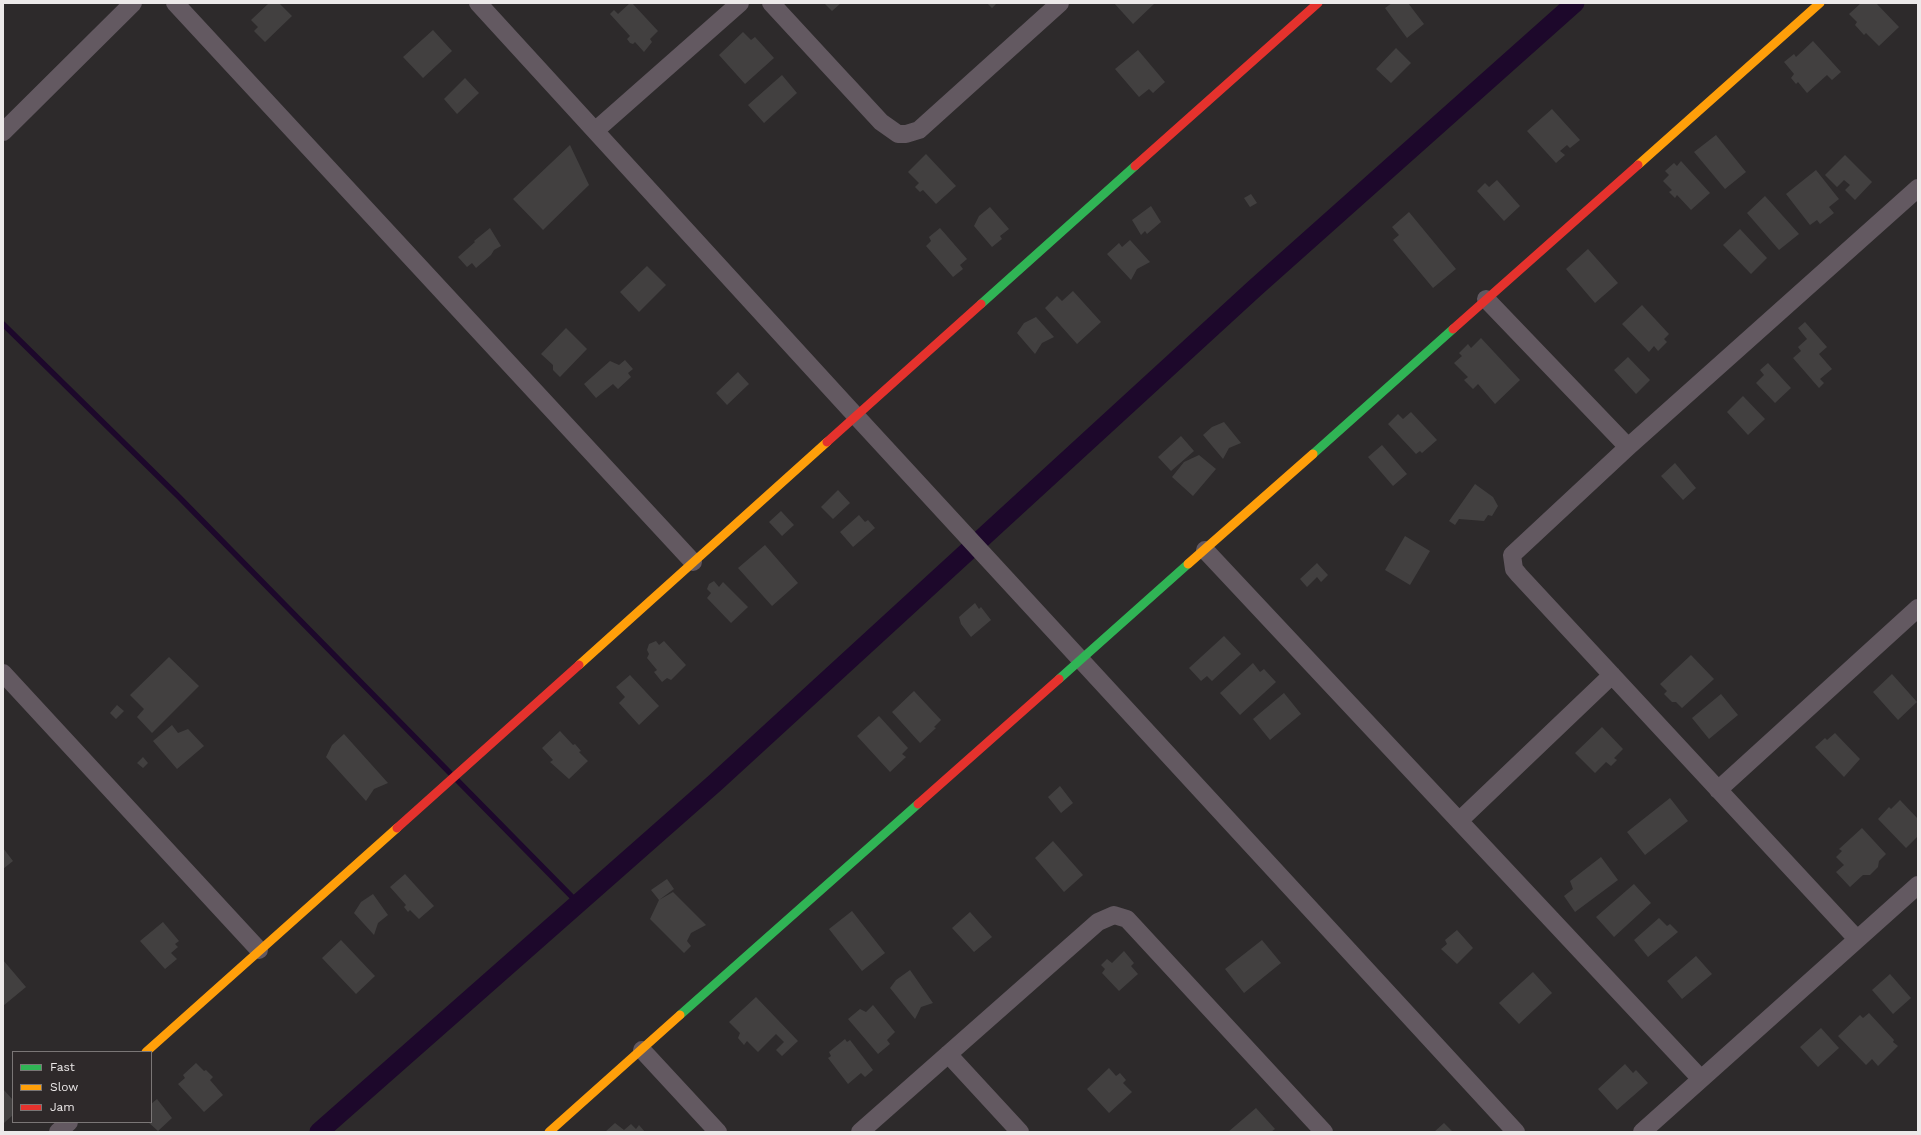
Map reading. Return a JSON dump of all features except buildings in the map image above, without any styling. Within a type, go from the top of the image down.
[{"type":"street","points":[[3,132],[133,3]]},
{"type":"street","points":[[175,3],[693,562]]},
{"type":"street","points":[[478,3],[596,130],[856,416],[1516,1132]]},
{"type":"street","points":[[596,130],[740,3]]},
{"type":"street","points":[[771,3],[881,122],[898,134],[906,134],[919,130],[1060,3]]},
{"type":"street","points":[[147,1051],[1318,3]]},
{"type":"street","points":[[549,1132],[1820,3]]},
{"type":"street","points":[[1857,939],[1516,572],[1514,569],[1512,555],[1628,447],[1918,188]]},
{"type":"street","points":[[1486,300],[1628,447]]},
{"type":"street","points":[[1205,550],[1701,1079]]},
{"type":"street","points":[[1718,790],[1918,608]]},
{"type":"street","points":[[3,673],[259,950]]},
{"type":"street","points":[[1459,821],[1612,675]]},
{"type":"street","points":[[1642,1132],[1918,885]]},
{"type":"street","points":[[860,1132],[1098,922],[1114,915],[1127,919],[1324,1132]]},
{"type":"street","points":[[642,1050],[718,1132]]},
{"type":"street","points":[[948,1054],[1020,1132]]},
{"type":"street","points":[[58,1132],[68,1123]]},
{"type":"waterway","points":[[319,1132],[716,782],[1255,288],[1575,3]]},
{"type":"waterway","points":[[3,324],[179,497],[450,773]]},
{"type":"waterway","points":[[456,779],[579,904]]},
{"type":"traffic: fast","points":[[981,304],[1135,166]]},
{"type":"traffic: fast","points":[[1313,454],[1453,329]]},
{"type":"traffic: fast","points":[[1059,679],[1188,564]]},
{"type":"traffic: fast","points":[[680,1015],[918,804]]},
{"type":"traffic: slow","points":[[1638,165],[1820,3]]},
{"type":"traffic: slow","points":[[579,665],[827,442]]},
{"type":"traffic: slow","points":[[1188,564],[1313,454]]},
{"type":"traffic: slow","points":[[147,1051],[397,828]]},
{"type":"traffic: slow","points":[[549,1132],[680,1015]]},
{"type":"traffic: jam","points":[[1135,166],[1318,3]]},
{"type":"traffic: jam","points":[[1453,329],[1638,165]]},
{"type":"traffic: jam","points":[[827,442],[981,304]]},
{"type":"traffic: jam","points":[[397,828],[579,665]]},
{"type":"traffic: jam","points":[[918,804],[1059,679]]}]
